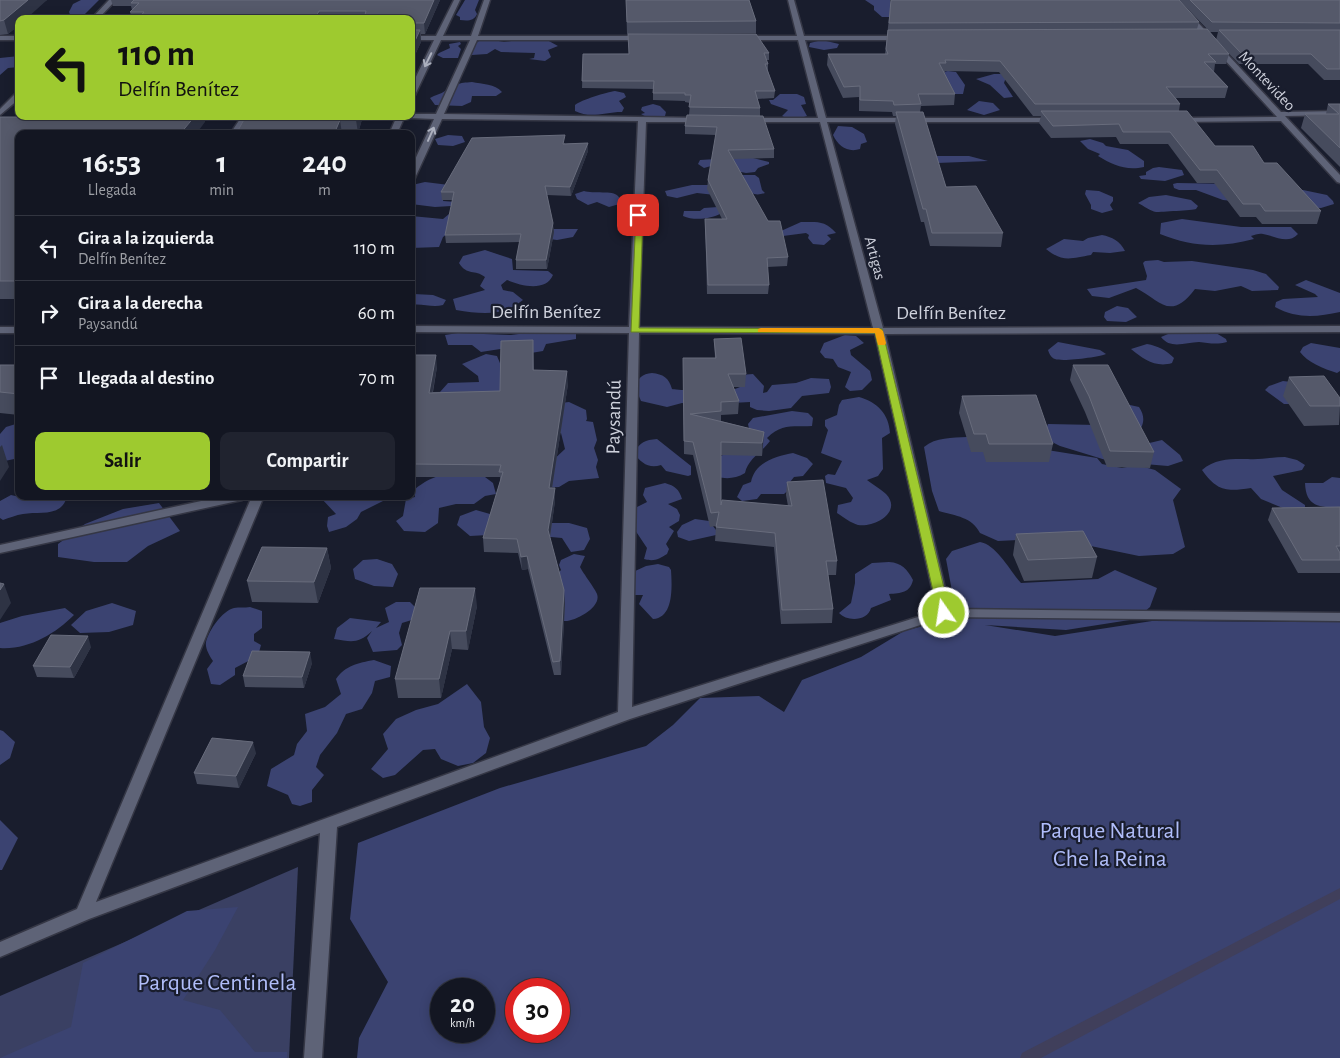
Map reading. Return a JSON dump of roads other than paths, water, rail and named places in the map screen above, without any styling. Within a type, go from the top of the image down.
[{"type":"street","points":[[98,15],[113,0]]},
{"type":"street","points":[[415,87],[457,0]]},
{"type":"street","points":[[415,169],[474,38],[488,0]]},
{"type":"street","name":"Artigas","points":[[791,0],[879,331],[944,613]]},
{"type":"street","name":"Montevideo","points":[[1173,0],[1340,180]]},
{"type":"street","points":[[1197,37],[1216,36]]},
{"type":"street","points":[[0,38],[15,38]]},
{"type":"street","points":[[415,38],[652,38]]},
{"type":"street","points":[[732,38],[910,38]]},
{"type":"street","points":[[0,114],[15,99]]},
{"type":"street","points":[[1166,120],[1281,117],[1340,113]]},
{"type":"street","points":[[415,116],[709,120]]},
{"type":"street","points":[[0,120],[10,120]]},
{"type":"street","name":"Paysandú","points":[[626,715],[634,330],[642,120]]},
{"type":"street","points":[[737,120],[1068,120]]},
{"type":"street","name":"Delfín Benítez","points":[[415,329],[879,331],[1340,329]]},
{"type":"street","points":[[0,330],[15,330]]},
{"type":"street","points":[[0,549],[224,500]]},
{"type":"street","points":[[83,914],[256,500]]},
{"type":"street","points":[[0,950],[83,914],[626,715],[944,613],[1340,617]]},
{"type":"street","points":[[313,1058],[329,824]]},
{"type":"waterway","points":[[1027,1058],[1340,893]]},
{"type":"park label","name":"Parque Natural Che la Reina","points":[[1110,845]]},
{"type":"park label","name":"Parque Centinela","points":[[217,983]]}]
